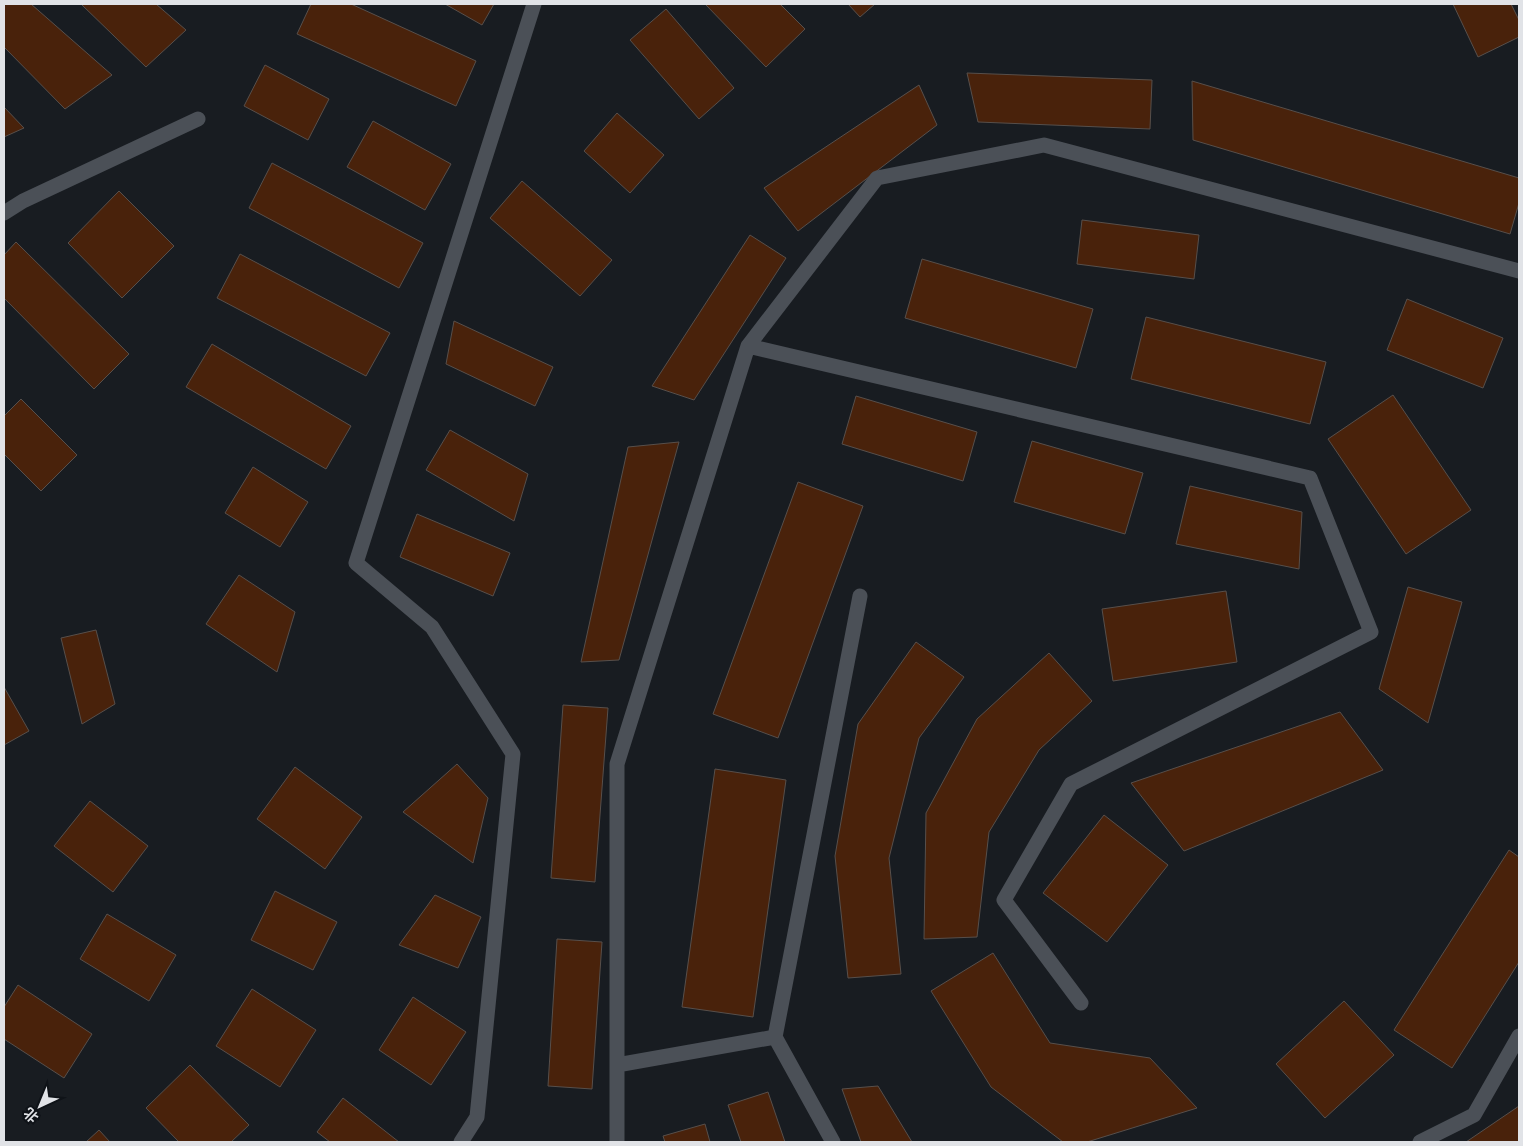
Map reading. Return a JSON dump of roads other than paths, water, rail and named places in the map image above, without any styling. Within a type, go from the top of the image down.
[{"type":"street","points":[[461,1142],[477,1117],[513,754],[432,627],[356,563],[534,4]]},
{"type":"street","points":[[4,213],[22,201],[198,119]]},
{"type":"street","points":[[616,1142],[617,764],[748,346],[877,178],[1044,145],[1519,271]]},
{"type":"street","points":[[748,346],[1310,478],[1371,632],[1071,784],[1004,900],[1081,1003]]},
{"type":"street","points":[[833,1142],[776,1037],[860,596]]},
{"type":"street","points":[[1420,1142],[1474,1115],[1519,1036]]},
{"type":"street","points":[[617,1065],[776,1037]]}]
